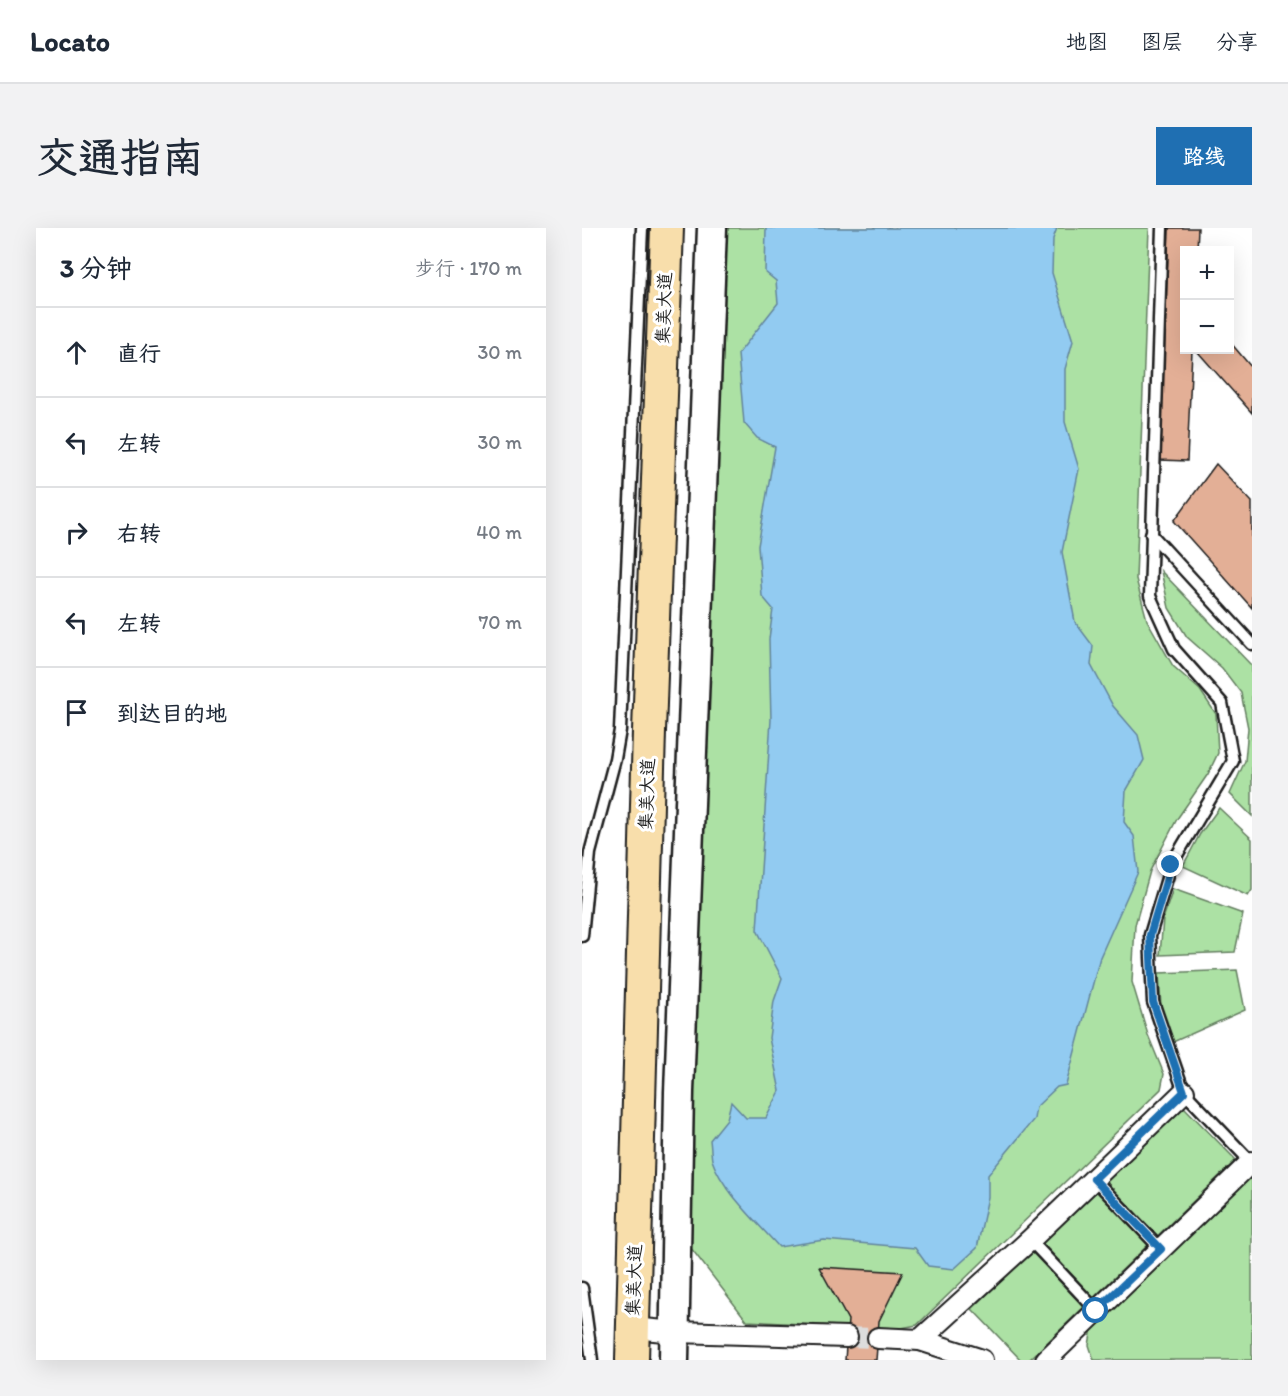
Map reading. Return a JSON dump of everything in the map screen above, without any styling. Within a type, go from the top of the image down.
[{"type":"main road","name":"集美大道","points":[[632,1360],[649,731],[667,228]]},
{"type":"main road","points":[[674,1360],[679,1092],[712,228]]},
{"type":"street","points":[[920,1340],[1030,1240],[1184,1092]]},
{"type":"street","points":[[1046,1360],[1251,1162]]},
{"type":"street","points":[[633,1328],[675,1332],[847,1337]]},
{"type":"street","points":[[878,1338],[920,1340],[982,1360]]},
{"type":"lane","points":[[582,936],[590,853],[615,759],[620,730],[642,228]]},
{"type":"lane","points":[[1162,228],[1150,596],[1174,649],[1222,703],[1233,761],[1171,865],[1150,935],[1153,1002],[1184,1092],[1251,1162]]},
{"type":"lane","points":[[1151,534],[1252,644]]},
{"type":"lane","points":[[1094,1179],[1161,1249]]},
{"type":"lane","points":[[1030,1240],[1096,1311]]},
{"type":"lane","points":[[582,1288],[592,1360]]},
{"type":"green space","points":[[726,228],[1149,228],[1136,579],[1147,620],[1173,666],[1200,690],[1216,714],[1218,753],[1208,774],[1177,819],[1150,871],[1135,925],[1132,982],[1148,1035],[1164,1074],[1161,1089],[917,1325],[896,1329],[747,1321],[684,1239]]},
{"type":"green space","points":[[1161,571],[1252,666],[1252,816],[1230,794],[1245,761],[1248,728],[1241,693],[1222,668],[1187,637],[1169,608]]},
{"type":"green space","points":[[1219,808],[1252,839],[1252,890],[1248,896],[1183,866],[1200,834]]},
{"type":"green space","points":[[1173,889],[1243,914],[1235,952],[1160,955],[1163,919]]},
{"type":"green space","points":[[1237,970],[1245,1010],[1173,1042],[1161,1007],[1159,973]]},
{"type":"green space","points":[[1183,1106],[1236,1160],[1029,1360],[1021,1360],[972,1309]]},
{"type":"green space","points":[[1247,1178],[1252,1178],[1252,1360],[1094,1360],[1089,1345],[1092,1328]]},
{"type":"water","points":[[766,228],[1057,228],[1053,239],[1052,273],[1073,341],[1065,369],[1065,422],[1079,469],[1062,552],[1075,622],[1093,646],[1091,665],[1113,706],[1138,735],[1144,760],[1126,791],[1124,822],[1134,836],[1138,872],[1100,957],[1066,1085],[1057,1087],[1036,1107],[1034,1119],[988,1175],[988,1197],[977,1248],[954,1269],[928,1266],[915,1248],[824,1240],[779,1247],[732,1194],[712,1160],[710,1140],[727,1119],[731,1102],[746,1118],[766,1118],[780,1091],[769,1038],[774,1001],[782,978],[757,930],[771,720],[769,639],[773,609],[762,596],[758,546],[775,447],[757,438],[744,423],[738,354],[778,303],[776,281],[765,272]]},
{"type":"building","points":[[1169,228],[1198,228],[1197,246],[1180,246],[1180,354],[1192,354],[1187,461],[1160,460]]},
{"type":"building","points":[[1234,347],[1252,368],[1252,413],[1200,354],[1234,354]]},
{"type":"building","points":[[1216,464],[1252,502],[1252,608],[1174,521]]},
{"type":"building","points":[[819,1267],[903,1272],[879,1321],[876,1360],[845,1360],[848,1320]]},
{"type":"tunnel","points":[[847,1337],[878,1338]]},
{"type":"route","points":[[1096,1311],[1161,1249],[1094,1179],[1184,1092],[1153,1002],[1150,935],[1171,865]]}]
